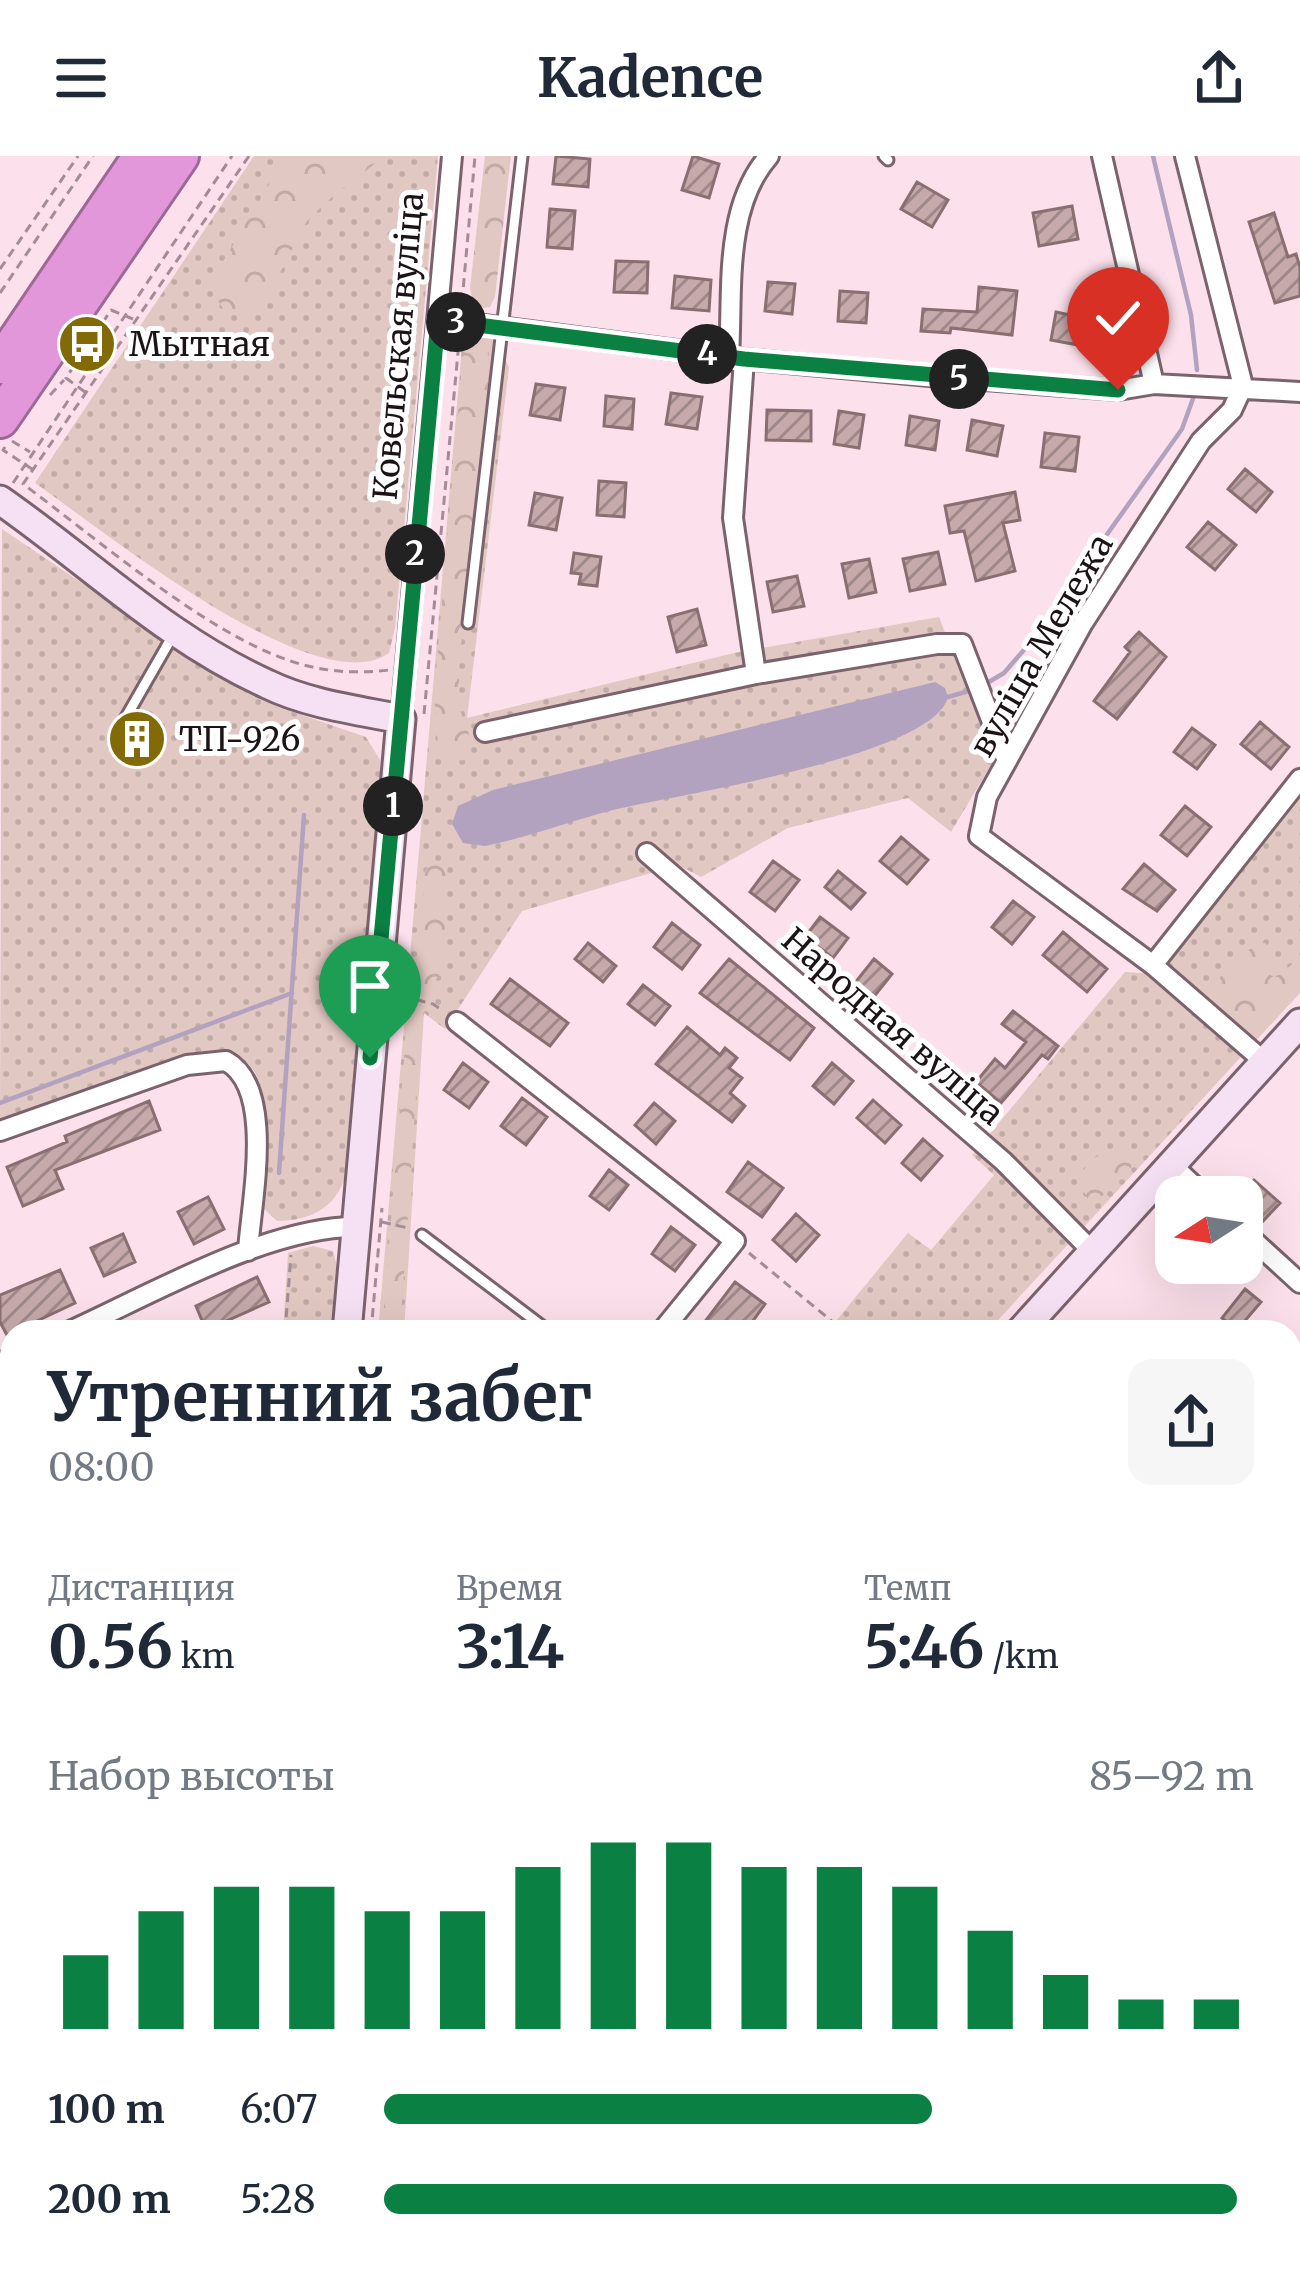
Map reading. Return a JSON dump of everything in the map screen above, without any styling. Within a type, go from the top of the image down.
[{"type":"highway","points":[[0,365],[142,156]]},
{"type":"highway","points":[[4,436],[180,156]]},
{"type":"main road","points":[[0,500],[175,632],[268,686],[401,719]]},
{"type":"main road","name":"Ковельская вуліца","points":[[349,1320],[368,1225],[401,719]]},
{"type":"main road","points":[[1031,1320],[1300,1023]]},
{"type":"street","name":"Ковельская вуліца","points":[[401,719],[452,156]]},
{"type":"street","points":[[756,674],[733,518],[739,212],[756,170],[769,156]]},
{"type":"street","points":[[1102,156],[1154,384]]},
{"type":"street","points":[[1185,156],[1243,386]]},
{"type":"street","points":[[438,320],[736,358],[1118,390],[1154,384],[1300,392]]},
{"type":"street","name":"вуліца Мележа","points":[[1243,386],[1232,410],[1201,441],[1083,623],[986,797],[980,836],[1153,965],[1267,1064]]},
{"type":"street","points":[[485,732],[756,674],[962,644],[1006,761]]},
{"type":"street","points":[[1153,965],[1300,779]]},
{"type":"street","name":"Народная вуліца","points":[[647,853],[1003,1161],[1093,1252]]},
{"type":"street","points":[[457,1022],[735,1241],[671,1320]]},
{"type":"street","points":[[0,1131],[187,1065],[226,1061],[247,1078],[256,1108],[248,1251]]},
{"type":"street","points":[[1173,1166],[1184,1176]]},
{"type":"street","points":[[95,1320],[292,1235],[368,1225]]},
{"type":"street","points":[[1263,1249],[1300,1283]]},
{"type":"lane","points":[[468,623],[522,156]]},
{"type":"lane","points":[[118,731],[175,632]]},
{"type":"lane","points":[[422,1235],[534,1320]]},
{"type":"path","points":[[0,269],[78,156]]},
{"type":"path","points":[[0,293],[93,156]]},
{"type":"path","points":[[24,463],[232,156]]},
{"type":"path","points":[[249,156],[23,484],[180,599],[286,660],[359,673],[404,668]]},
{"type":"path","points":[[86,393],[66,378],[87,344],[111,310],[136,321]]},
{"type":"path","points":[[4,436],[32,453]]},
{"type":"path","points":[[4,436],[33,470]]},
{"type":"path","points":[[400,996],[433,1004],[457,1022]]},
{"type":"path","points":[[368,1225],[400,1225],[422,1235]]},
{"type":"path","points":[[286,1320],[292,1235]]},
{"type":"path","points":[[735,1241],[830,1320]]},
{"type":"green space","points":[[254,156],[438,156],[395,628],[389,653],[355,662],[312,654],[208,604],[35,483]]},
{"type":"green space","points":[[286,156],[384,156],[311,218],[256,305],[227,315],[215,296],[218,270]]},
{"type":"green space","points":[[485,156],[511,156],[495,297],[484,308],[473,303],[470,288]]},
{"type":"green space","points":[[475,332],[493,339],[509,367],[467,718],[734,653],[939,617],[994,760],[951,832],[908,798],[788,828],[701,877],[678,865],[522,911],[445,1029],[424,1013],[405,1320],[379,1320],[462,346]]},
{"type":"green space","points":[[474,342],[487,349],[490,364],[459,665],[459,707],[473,745],[465,760],[454,761],[438,745],[434,696],[462,364],[464,352]]},
{"type":"green space","points":[[2,529],[212,671],[293,712],[366,737],[380,760],[347,1169],[338,1192],[313,1214],[277,1221],[261,1206],[264,1100],[257,1077],[244,1060],[223,1051],[193,1053],[0,1120]]},
{"type":"green space","points":[[1300,794],[1300,993],[998,1320],[837,1320],[908,1233],[931,1250],[994,1175],[972,1155],[1125,972],[1156,974]]},
{"type":"green space","points":[[434,860],[448,878],[442,968],[421,1021],[401,1320],[383,1320],[407,1022],[418,970],[425,871]]},
{"type":"green space","points":[[1265,943],[1275,956],[1269,974],[1275,978],[1300,958],[1300,989],[1259,1035],[1246,1035],[1209,1004],[1208,993],[1240,956]]},
{"type":"green space","points":[[1125,1145],[1133,1150],[1131,1168],[1100,1198],[1088,1199],[1078,1181],[1086,1168],[1103,1153]]},
{"type":"green space","points":[[313,1246],[333,1251],[339,1273],[335,1320],[284,1320],[288,1253]]},
{"type":"shaded area","points":[[935,682],[945,688],[948,697],[932,718],[853,755],[617,809],[485,846],[463,843],[452,824],[458,806],[493,790]]},
{"type":"building","points":[[556,156],[590,159],[588,187],[553,184]]},
{"type":"building","points":[[693,156],[719,164],[709,198],[682,190]]},
{"type":"building","points":[[917,182],[948,200],[932,227],[901,209]]},
{"type":"building","points":[[1072,206],[1078,239],[1039,246],[1033,213]]},
{"type":"building","points":[[550,209],[575,211],[572,249],[547,247]]},
{"type":"building","points":[[1274,213],[1288,257],[1296,254],[1300,267],[1300,296],[1275,303],[1249,222]]},
{"type":"building","points":[[616,261],[648,262],[647,293],[614,292]]},
{"type":"building","points":[[675,276],[711,280],[709,311],[672,308]]},
{"type":"building","points":[[768,282],[795,284],[792,314],[765,311]]},
{"type":"building","points":[[979,287],[1017,291],[1012,335],[951,328],[950,333],[921,331],[923,309],[977,312]]},
{"type":"building","points":[[840,291],[868,293],[866,323],[838,321]]},
{"type":"building","points":[[1056,312],[1088,319],[1083,346],[1051,340]]},
{"type":"building","points":[[536,384],[565,388],[560,420],[530,415]]},
{"type":"building","points":[[671,393],[702,397],[697,429],[666,424]]},
{"type":"building","points":[[606,396],[634,399],[632,429],[604,426]]},
{"type":"building","points":[[767,410],[811,411],[811,441],[766,440]]},
{"type":"building","points":[[839,411],[864,415],[859,448],[834,444]]},
{"type":"building","points":[[910,416],[939,421],[935,450],[906,445]]},
{"type":"building","points":[[972,420],[1003,426],[997,456],[967,450]]},
{"type":"building","points":[[1045,433],[1079,437],[1075,471],[1041,467]]},
{"type":"building","points":[[1245,469],[1272,492],[1256,512],[1228,489]]},
{"type":"building","points":[[599,481],[626,483],[624,517],[597,515]]},
{"type":"building","points":[[1015,492],[1020,520],[1003,523],[1015,571],[976,581],[964,531],[950,533],[945,506]]},
{"type":"building","points":[[535,493],[562,498],[556,530],[529,525]]},
{"type":"building","points":[[1208,522],[1236,545],[1215,570],[1187,547]]},
{"type":"building","points":[[938,552],[945,584],[910,591],[903,559]]},
{"type":"building","points":[[574,553],[601,557],[597,586],[579,584],[581,574],[571,573]]},
{"type":"building","points":[[869,559],[876,592],[849,598],[842,564]]},
{"type":"building","points":[[797,576],[804,606],[773,612],[767,582]]},
{"type":"building","points":[[697,609],[706,645],[677,652],[668,617]]},
{"type":"building","points":[[1139,632],[1166,657],[1117,719],[1094,701]]},
{"type":"building","points":[[1260,722],[1289,747],[1271,769],[1241,744]]},
{"type":"building","points":[[1192,728],[1215,745],[1197,769],[1174,752]]},
{"type":"building","points":[[1185,806],[1211,827],[1187,856],[1161,835]]},
{"type":"building","points":[[901,837],[928,860],[907,884],[880,861]]},
{"type":"building","points":[[773,861],[799,880],[775,911],[750,892]]},
{"type":"building","points":[[1144,864],[1175,890],[1157,911],[1123,889]]},
{"type":"building","points":[[838,871],[865,893],[851,909],[825,887]]},
{"type":"building","points":[[1013,901],[1034,917],[1012,944],[992,927]]},
{"type":"building","points":[[820,917],[848,938],[833,958],[805,937]]},
{"type":"building","points":[[672,923],[700,945],[682,969],[654,947]]},
{"type":"building","points":[[1063,932],[1107,969],[1087,992],[1043,955]]},
{"type":"building","points":[[588,943],[616,966],[603,982],[575,959]]},
{"type":"building","points":[[729,959],[814,1028],[790,1060],[700,993]]},
{"type":"building","points":[[874,959],[892,974],[872,999],[854,984]]},
{"type":"building","points":[[510,979],[568,1023],[550,1046],[491,1004]]},
{"type":"building","points":[[643,985],[670,1006],[655,1025],[628,1004]]},
{"type":"building","points":[[1013,1011],[1058,1046],[1048,1059],[1042,1055],[1001,1103],[976,1082],[995,1059],[1005,1068],[1026,1042],[1002,1024]]},
{"type":"building","points":[[687,1027],[720,1055],[725,1048],[737,1058],[729,1068],[742,1078],[730,1093],[745,1106],[732,1122],[656,1064]]},
{"type":"building","points":[[463,1063],[488,1082],[469,1108],[444,1090]]},
{"type":"building","points":[[832,1063],[853,1081],[834,1104],[813,1086]]},
{"type":"building","points":[[522,1098],[547,1117],[526,1145],[501,1126]]},
{"type":"building","points":[[873,1100],[901,1125],[885,1143],[857,1118]]},
{"type":"building","points":[[149,1101],[160,1130],[55,1170],[63,1189],[23,1206],[7,1167],[67,1142],[65,1136]]},
{"type":"building","points":[[654,1103],[675,1121],[656,1144],[635,1125]]},
{"type":"building","points":[[923,1139],[942,1156],[921,1180],[902,1163]]},
{"type":"building","points":[[748,1162],[783,1188],[762,1217],[727,1192]]},
{"type":"building","points":[[609,1170],[628,1185],[609,1210],[590,1196]]},
{"type":"building","points":[[1263,1188],[1280,1203],[1263,1221]]},
{"type":"building","points":[[208,1197],[224,1229],[194,1244],[178,1212]]},
{"type":"building","points":[[796,1214],[819,1235],[796,1261],[773,1240]]},
{"type":"building","points":[[671,1227],[695,1245],[675,1271],[652,1254]]},
{"type":"building","points":[[123,1234],[135,1262],[104,1276],[91,1248]]},
{"type":"building","points":[[60,1270],[75,1303],[39,1320],[0,1320],[0,1295]]},
{"type":"building","points":[[257,1277],[269,1302],[228,1320],[202,1320],[196,1306]]},
{"type":"building","points":[[735,1282],[765,1304],[754,1320],[706,1320]]},
{"type":"building","points":[[1245,1289],[1261,1302],[1246,1320],[1222,1318]]},
{"type":"waterway","points":[[1153,156],[1191,315],[1197,370]]},
{"type":"waterway","points":[[982,686],[1004,673],[1029,644],[1182,429],[1195,393]]},
{"type":"waterway","points":[[948,697],[972,690]]},
{"type":"waterway","points":[[279,1173],[304,815]]},
{"type":"waterway","points":[[0,1103],[292,993]]},
{"type":"place","name":"Мытная","points":[[87,344]]},
{"type":"place","name":"ТП-926","points":[[137,739]]},
{"type":"route","points":[[370,1058],[438,320],[744,359],[1118,390]]}]
